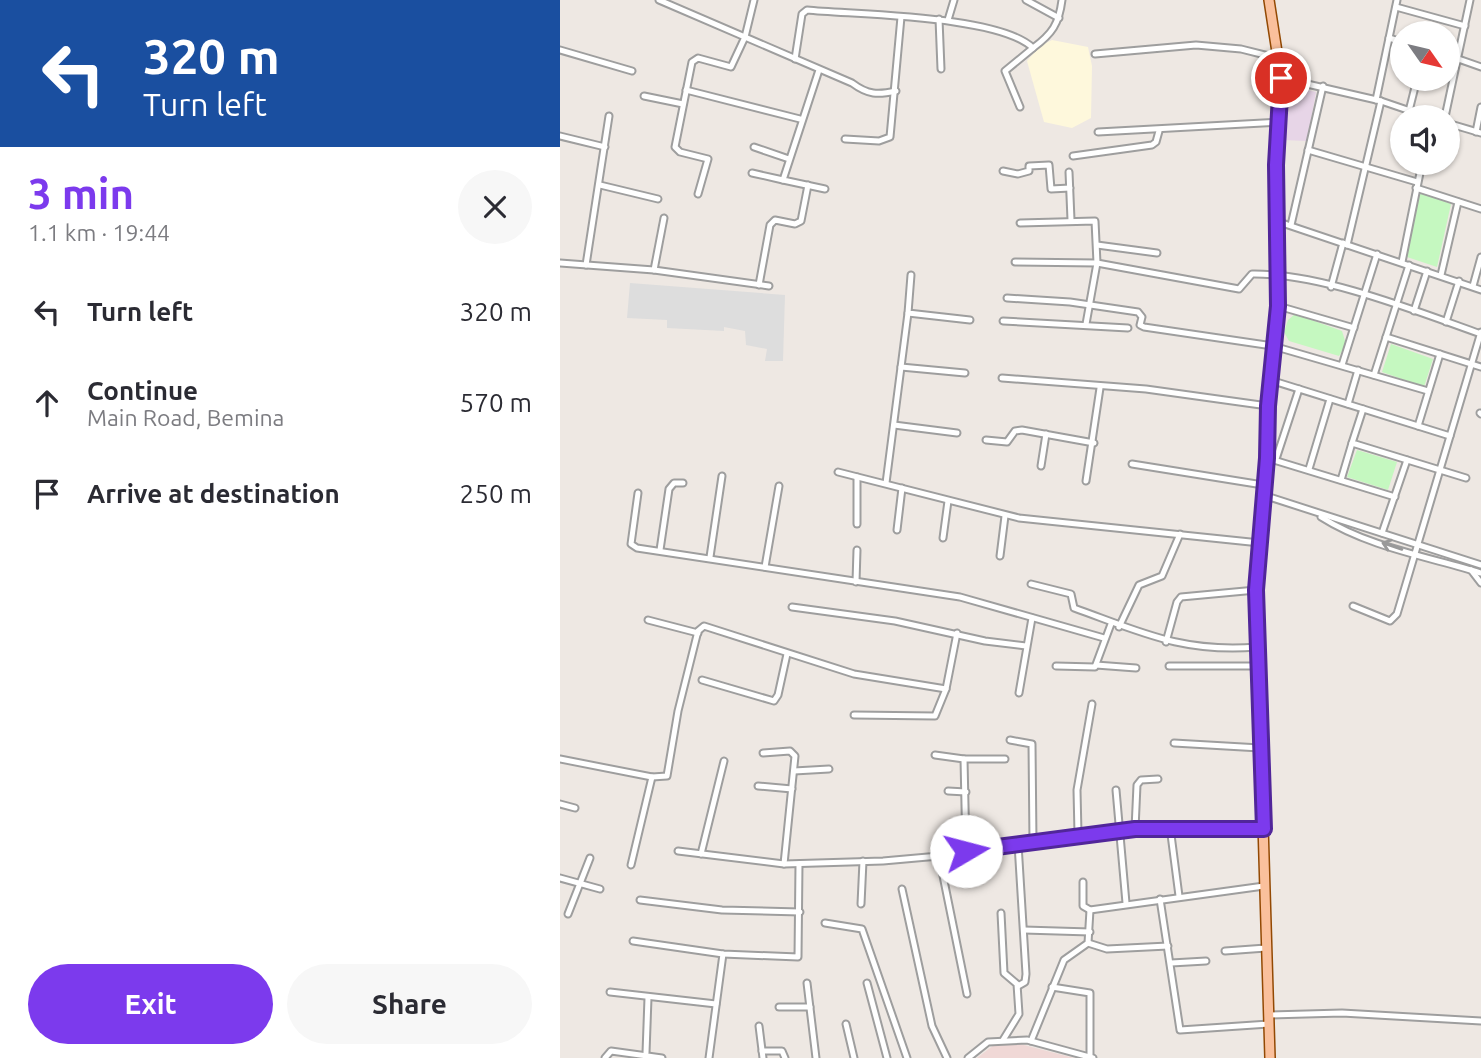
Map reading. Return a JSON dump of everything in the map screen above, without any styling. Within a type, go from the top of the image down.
[{"type":"main road","points":[[1269,0],[1281,78],[1276,221],[1279,274],[1268,406],[1271,458],[1263,490],[1256,590],[1270,1058]]},
{"type":"street","points":[[659,0],[852,83],[869,93],[896,91]]},
{"type":"street","points":[[698,194],[709,162],[706,158],[676,150],[686,90],[695,59],[731,67],[745,37],[754,0]]},
{"type":"street","points":[[948,20],[954,0]]},
{"type":"street","points":[[1026,0],[1059,18]]},
{"type":"street","points":[[1020,107],[1006,71],[1051,35],[1059,18],[1062,0]]},
{"type":"street","points":[[1460,49],[1470,0]]},
{"type":"street","points":[[1331,287],[1345,244],[1364,166],[1396,3],[1465,26]]},
{"type":"street","points":[[794,59],[804,11],[948,20],[1021,37],[1032,48]]},
{"type":"street","points":[[845,139],[879,141],[890,137],[901,17]]},
{"type":"street","points":[[939,19],[940,69]]},
{"type":"street","points":[[1095,54],[1196,44],[1241,49],[1277,58]]},
{"type":"street","points":[[560,50],[632,71]]},
{"type":"street","points":[[1460,59],[1481,67]]},
{"type":"street","points":[[783,180],[800,119],[819,70]]},
{"type":"street","points":[[1281,78],[1323,86],[1392,105]]},
{"type":"street","points":[[1291,225],[1323,86]]},
{"type":"street","points":[[686,90],[800,119]]},
{"type":"street","points":[[644,96],[683,104]]},
{"type":"street","points":[[1460,127],[1478,132],[1481,107]]},
{"type":"street","points":[[586,265],[609,116]]},
{"type":"street","points":[[1098,132],[1159,131],[1279,122]]},
{"type":"street","points":[[1073,156],[1152,145],[1156,142],[1159,131]]},
{"type":"street","points":[[560,136],[605,147]]},
{"type":"street","points":[[754,147],[789,159]]},
{"type":"street","points":[[1308,150],[1364,166],[1481,209]]},
{"type":"street","points":[[1003,171],[1018,174],[1029,171],[1029,166],[1049,165],[1051,189],[1070,188]]},
{"type":"street","points":[[1069,172],[1071,220]]},
{"type":"street","points":[[752,173],[825,189]]},
{"type":"street","points":[[1402,262],[1419,175]]},
{"type":"street","points":[[600,185],[658,199]]},
{"type":"street","points":[[759,285],[770,225],[775,220],[795,224],[800,221],[808,185]]},
{"type":"street","points":[[1441,275],[1458,202]]},
{"type":"street","points":[[654,270],[664,218]]},
{"type":"street","points":[[1020,223],[1095,221],[1097,263],[1086,324]]},
{"type":"street","points":[[1276,221],[1481,290]]},
{"type":"street","points":[[1097,245],[1157,253]]},
{"type":"street","points":[[1342,365],[1377,254]]},
{"type":"street","points":[[1474,286],[1481,257]]},
{"type":"street","points":[[1015,262],[1097,263],[1239,289],[1252,274],[1279,274],[1396,305],[1481,334],[1393,620],[1353,607]]},
{"type":"street","points":[[560,263],[654,270],[769,286]]},
{"type":"street","points":[[1374,375],[1409,265]]},
{"type":"street","points":[[1414,311],[1427,271]]},
{"type":"street","points":[[886,483],[911,275]]},
{"type":"street","points":[[1446,322],[1459,281]]},
{"type":"street","points":[[1007,298],[1091,304],[1138,312],[1142,317],[1140,325],[1144,327],[1273,346],[1429,391]]},
{"type":"street","points":[[1278,306],[1353,328]]},
{"type":"street","points":[[908,313],[970,320]]},
{"type":"street","points":[[1003,321],[1128,328]]},
{"type":"street","points":[[1386,337],[1481,367]]},
{"type":"street","points":[[1418,426],[1440,354]]},
{"type":"street","points":[[901,367],[965,373]]},
{"type":"street","points":[[1348,404],[1359,370]]},
{"type":"street","points":[[1002,378],[1100,388],[1146,389],[1268,406]]},
{"type":"street","points":[[1270,380],[1450,436]]},
{"type":"street","points":[[1086,481],[1094,443],[1100,388]]},
{"type":"street","points":[[1299,389],[1271,458],[1395,497]]},
{"type":"street","points":[[1309,469],[1330,399]]},
{"type":"street","points":[[1341,480],[1363,409]]},
{"type":"street","points":[[894,425],[957,433]]},
{"type":"street","points":[[986,440],[1007,442],[1017,430],[1094,443]]},
{"type":"street","points":[[1041,466],[1046,435]]},
{"type":"street","points":[[1352,443],[1466,478]]},
{"type":"street","points":[[1382,533],[1407,460]]},
{"type":"street","points":[[1132,464],[1263,490],[1312,512],[1335,526],[1414,554],[1481,573]]},
{"type":"street","points":[[838,472],[1005,516],[1078,526],[1260,543]]},
{"type":"street","points":[[710,557],[722,477]]},
{"type":"street","points":[[857,477],[858,524]]},
{"type":"street","points":[[660,550],[669,489],[674,483],[684,483]]},
{"type":"street","points":[[765,567],[779,486]]},
{"type":"street","points":[[897,530],[902,488]]},
{"type":"street","points":[[638,493],[631,544],[960,597],[1104,638]]},
{"type":"street","points":[[943,538],[948,501]]},
{"type":"street","points":[[1312,512],[1481,565]]},
{"type":"street","points":[[1000,556],[1005,516]]},
{"type":"street","points":[[1119,627],[1139,585],[1162,576],[1180,534]]},
{"type":"street","points":[[856,582],[857,550]]},
{"type":"street","points":[[1471,570],[1481,583]]},
{"type":"street","points":[[1031,584],[1073,595],[1074,608],[1119,627],[1166,642],[1212,648],[1257,647]]},
{"type":"street","points":[[1166,642],[1177,602],[1181,597],[1256,590]]},
{"type":"street","points":[[792,607],[895,621],[985,641],[1026,646]]},
{"type":"street","points":[[1019,692],[1032,618]]},
{"type":"street","points":[[648,620],[698,633]]},
{"type":"street","points":[[1096,665],[1111,624]]},
{"type":"street","points":[[560,759],[652,777],[667,776],[678,711],[698,633],[704,626],[855,674],[946,689]]},
{"type":"street","points":[[854,715],[931,718],[937,713],[946,689],[957,633]]},
{"type":"street","points":[[702,680],[774,701],[778,695],[787,654]]},
{"type":"street","points":[[1056,666],[1136,668]]},
{"type":"street","points":[[1169,666],[1258,666]]},
{"type":"street","points":[[1078,834],[1077,790],[1092,704]]},
{"type":"street","points":[[1010,740],[1032,744],[1032,842]]},
{"type":"street","points":[[1174,743],[1260,748]]},
{"type":"street","points":[[763,754],[793,751],[794,771],[783,864]]},
{"type":"street","points":[[935,755],[964,759],[1005,759]]},
{"type":"street","points":[[964,759],[966,851]]},
{"type":"street","points":[[701,854],[724,761]]},
{"type":"street","points":[[794,771],[829,769]]},
{"type":"street","points":[[631,865],[652,777]]},
{"type":"street","points":[[1135,829],[1137,785],[1141,780],[1158,779]]},
{"type":"street","points":[[758,786],[792,789]]},
{"type":"street","points":[[1116,790],[1126,903]]},
{"type":"street","points":[[948,791],[966,792]]},
{"type":"street","points":[[560,804],[575,808]]},
{"type":"street","points":[[1170,827],[1179,896]]},
{"type":"street","points":[[678,851],[799,864],[939,856],[1078,834],[1135,829],[1264,829]]},
{"type":"street","points":[[1018,844],[1026,974],[1025,982],[1018,986]]},
{"type":"street","points":[[939,856],[967,994]]},
{"type":"street","points":[[568,914],[590,859]]},
{"type":"street","points":[[861,904],[863,861]]},
{"type":"street","points":[[633,941],[723,954],[797,957],[799,864]]},
{"type":"street","points":[[560,878],[600,888]]},
{"type":"street","points":[[1083,882],[1083,906],[1090,910],[1264,886]]},
{"type":"street","points":[[902,889],[932,1026],[947,1058]]},
{"type":"street","points":[[1160,899],[1171,963],[1172,990],[1181,1030],[1269,1019],[1381,1014],[1481,1021]]},
{"type":"street","points":[[640,900],[722,910],[800,912]]},
{"type":"street","points":[[1031,1041],[1064,960],[1088,943],[1090,910]]},
{"type":"street","points":[[1001,913],[1004,974],[1018,986],[1019,1014],[1003,1040]]},
{"type":"street","points":[[825,923],[862,929],[907,1058]]},
{"type":"street","points":[[1024,930],[1090,932]]},
{"type":"street","points":[[1088,943],[1107,949],[1168,946]]},
{"type":"street","points":[[1225,951],[1266,948]]},
{"type":"street","points":[[709,1058],[723,954]]},
{"type":"street","points":[[1171,963],[1206,961]]},
{"type":"street","points":[[807,983],[816,1058]]},
{"type":"street","points":[[867,983],[887,1058]]},
{"type":"street","points":[[968,1058],[989,1042],[1003,1040],[1031,1041],[1091,1057],[1090,993],[1052,987]]},
{"type":"street","points":[[610,992],[716,1004]]},
{"type":"street","points":[[646,1054],[648,998]]},
{"type":"street","points":[[779,1007],[810,1007]]},
{"type":"street","points":[[846,1024],[854,1058]]},
{"type":"street","points":[[759,1026],[763,1055],[782,1051],[785,1058]]},
{"type":"street","points":[[605,1058],[611,1051],[662,1058]]},
{"type":"shaded area","points":[[1052,40],[1088,47],[1092,66],[1091,118],[1072,128],[1044,122],[1027,61],[1040,46]]},
{"type":"shaded area","points":[[1288,86],[1316,92],[1307,141],[1282,140],[1281,90]]},
{"type":"shaded area","points":[[630,283],[785,295],[783,361],[765,361],[767,349],[746,345],[745,331],[724,327],[724,331],[667,328],[667,320],[627,318]]},
{"type":"shaded area","points":[[1012,1042],[1074,1058],[977,1058],[994,1045]]},
{"type":"green space","points":[[1420,192],[1451,204],[1437,267],[1407,257]]},
{"type":"green space","points":[[1295,314],[1342,331],[1346,344],[1339,356],[1289,341],[1284,332],[1288,320]]},
{"type":"green space","points":[[1391,344],[1433,359],[1424,387],[1382,372]]},
{"type":"green space","points":[[1357,450],[1397,462],[1388,490],[1347,477]]},
{"type":"route","points":[[966,851],[1078,834],[1135,829],[1264,829],[1256,590],[1267,458],[1268,406],[1278,306],[1276,165],[1281,78]]}]
